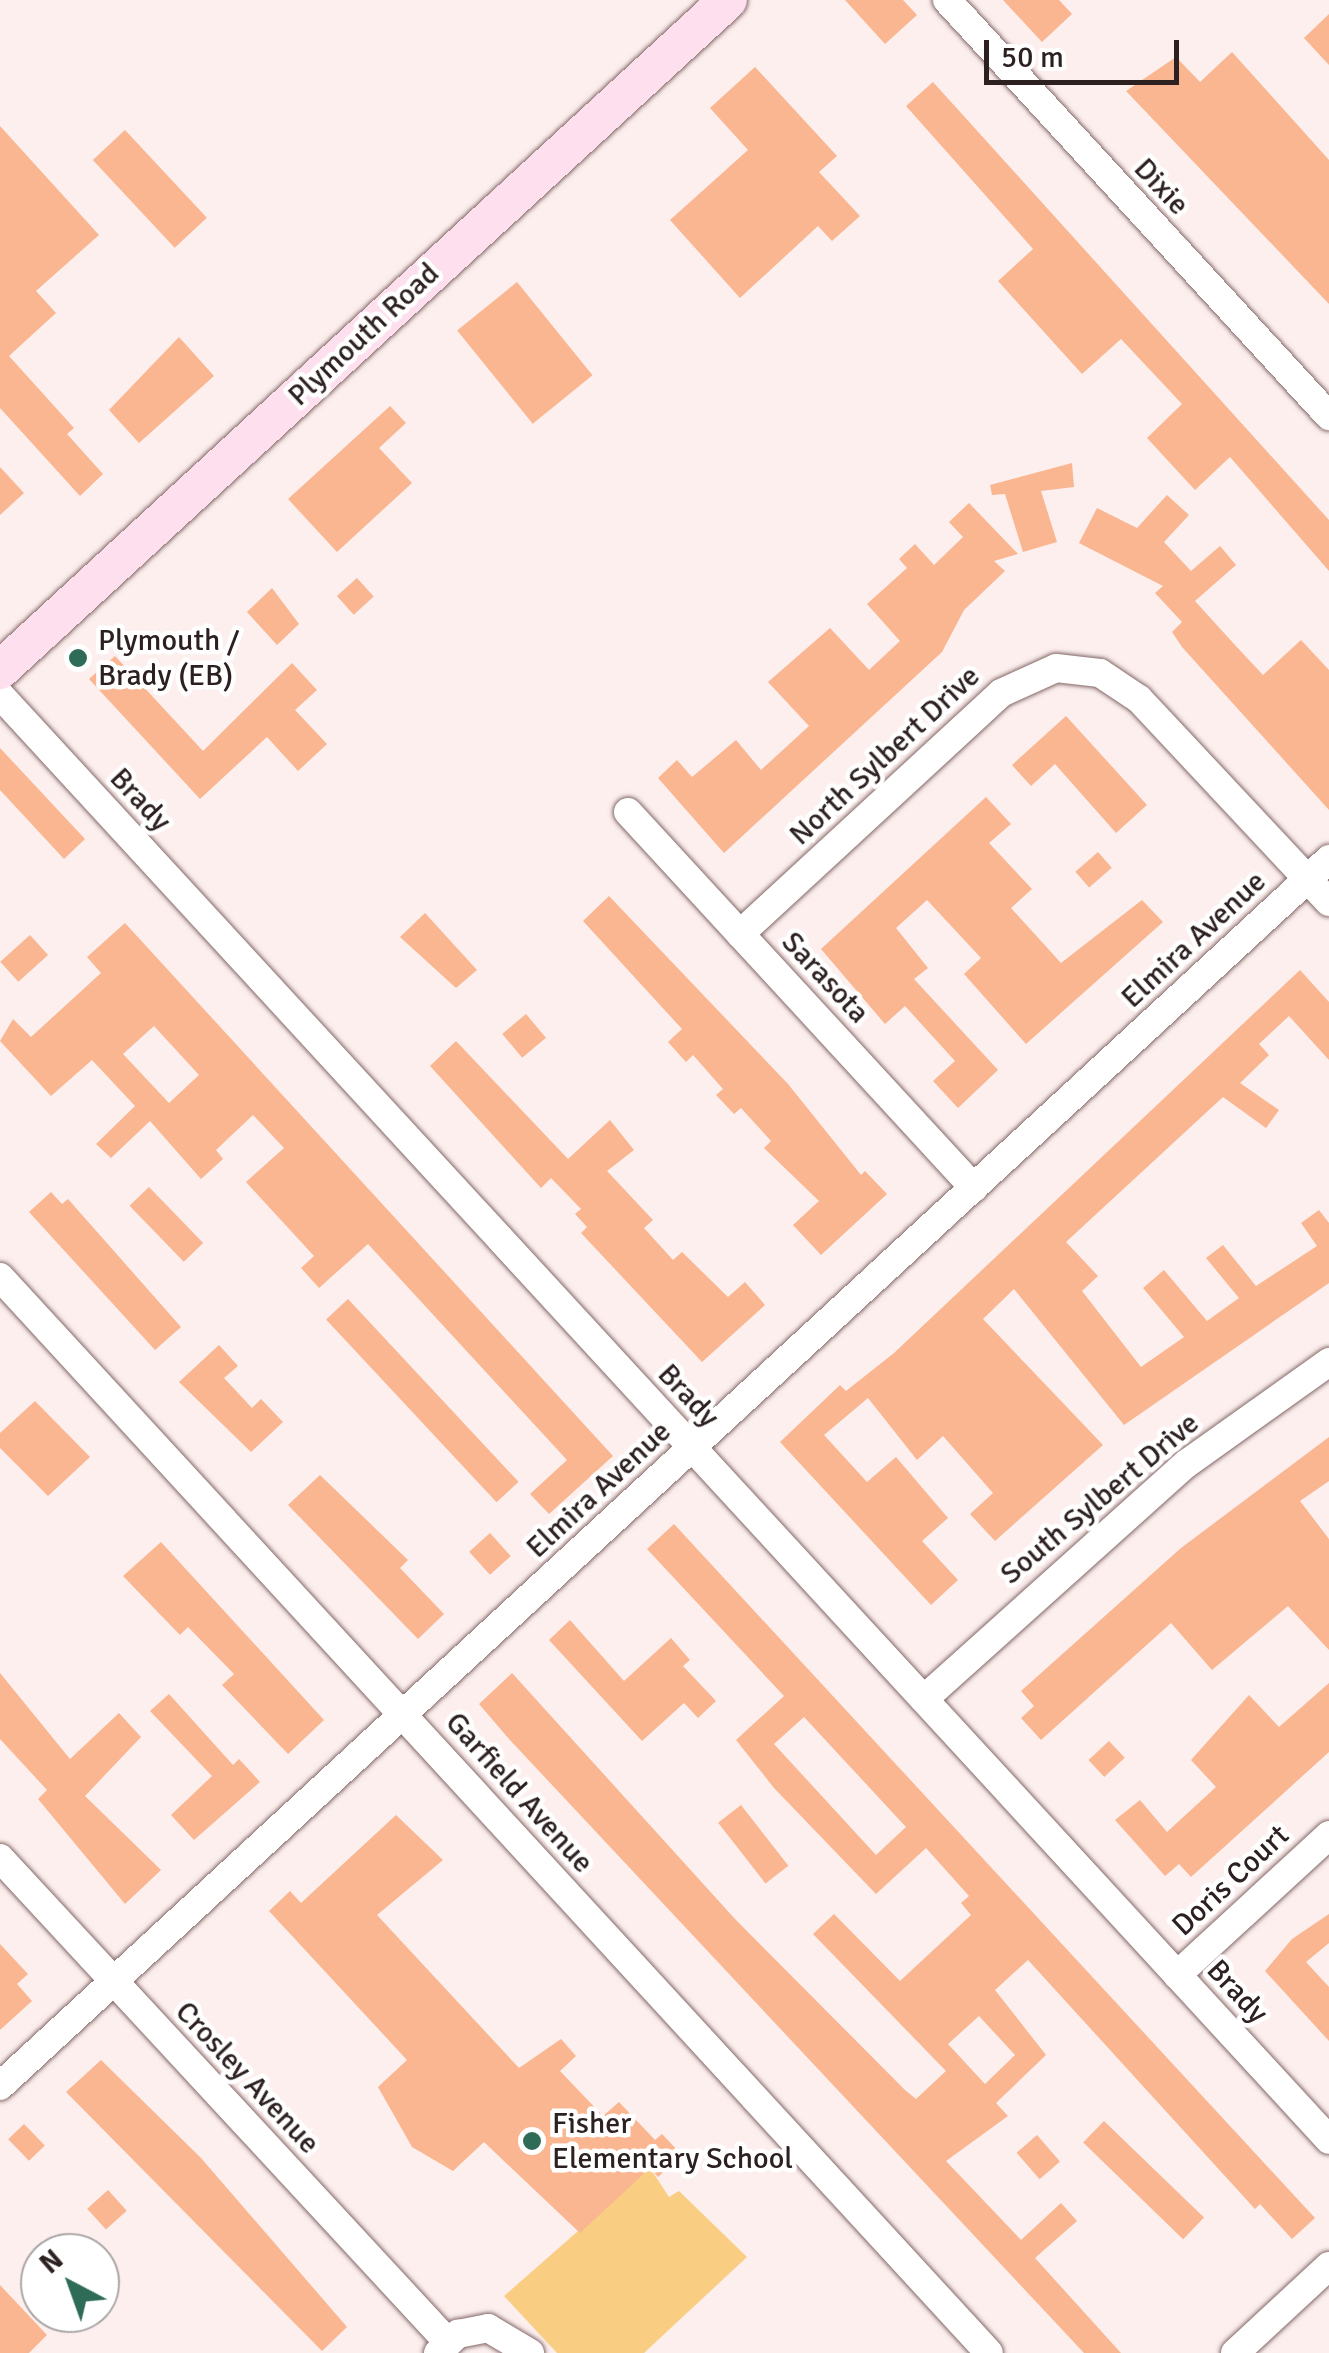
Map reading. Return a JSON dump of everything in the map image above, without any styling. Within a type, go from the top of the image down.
[{"type":"main road","name":"Plymouth Road","points":[[0,670],[728,0]]},
{"type":"street","name":"Dixie","points":[[947,0],[1329,416]]},
{"type":"street","name":"North Sylbert Drive","points":[[740,934],[1001,693],[1056,668],[1100,674],[1140,700],[1308,879]]},
{"type":"street","name":"Brady","points":[[0,695],[1329,2140]]},
{"type":"street","name":"Sarasota","points":[[628,812],[974,1188]]},
{"type":"street","name":"Elmira Avenue","points":[[0,2086],[1329,859]]},
{"type":"street","points":[[1308,879],[1329,902]]},
{"type":"street","name":"Garfield Avenue","points":[[0,1278],[989,2353]]},
{"type":"street","name":"South Sylbert Drive","points":[[924,1700],[1186,1464],[1329,1362]]},
{"type":"street","name":"Doris Court","points":[[1177,1975],[1329,1835]]},
{"type":"street","name":"Crosley Avenue","points":[[0,1858],[443,2347]]},
{"type":"street","points":[[1235,2353],[1329,2266]]},
{"type":"street","points":[[443,2347],[488,2328],[530,2353]]},
{"type":"shaded area","points":[[650,2168],[669,2197],[679,2191],[747,2257],[644,2353],[557,2353],[504,2296]]},
{"type":"building","points":[[845,0],[903,0],[917,15],[885,44]]},
{"type":"building","points":[[1003,0],[1059,0],[1072,14],[1042,42]]},
{"type":"building","points":[[1329,14],[1329,65],[1304,38]]},
{"type":"building","points":[[1232,52],[1329,160],[1329,304],[1126,91],[1176,57],[1200,82]]},
{"type":"building","points":[[755,67],[837,156],[819,172],[860,216],[832,241],[818,226],[740,298],[670,220],[748,150],[710,108]]},
{"type":"building","points":[[933,82],[1329,520],[1329,571],[1230,457],[1195,490],[1147,438],[1182,404],[1121,339],[1082,374],[998,281],[1033,249],[906,106]]},
{"type":"building","points":[[0,126],[99,235],[36,291],[56,313],[9,356],[74,428],[67,434],[103,474],[80,496],[0,408]]},
{"type":"building","points":[[125,130],[207,218],[175,248],[93,160]]},
{"type":"building","points":[[517,282],[593,375],[533,424],[457,330]]},
{"type":"building","points":[[179,337],[214,376],[139,443],[109,410]]},
{"type":"building","points":[[390,406],[406,423],[379,448],[412,483],[337,552],[288,499]]},
{"type":"building","points":[[1072,463],[1074,487],[1041,491],[1057,542],[1023,552],[1005,494],[992,495],[990,485]]},
{"type":"building","points":[[0,467],[24,493],[0,515]]},
{"type":"building","points":[[1167,495],[1189,515],[1164,542],[1191,571],[1220,546],[1236,565],[1195,601],[1234,644],[1263,675],[1301,640],[1329,670],[1329,810],[1182,647],[1172,632],[1182,622],[1155,593],[1163,586],[1079,543],[1097,508],[1137,528]]},
{"type":"building","points":[[969,503],[1018,554],[994,561],[1005,571],[964,610],[942,652],[724,853],[658,778],[677,760],[692,777],[736,740],[761,770],[809,726],[768,682],[830,628],[869,670],[900,641],[867,604],[907,568],[899,559],[915,544],[934,565],[963,537],[949,522]]},
{"type":"building","points":[[357,578],[374,597],[354,615],[337,596]]},
{"type":"building","points":[[272,588],[299,624],[277,645],[247,612]]},
{"type":"building","points":[[115,656],[203,751],[292,663],[317,690],[295,710],[327,744],[298,771],[267,737],[200,799],[89,679]]},
{"type":"building","points":[[1066,716],[1147,805],[1116,833],[1055,764],[1031,786],[1012,765]]},
{"type":"building","points":[[0,748],[85,839],[64,859],[0,790]]},
{"type":"building","points":[[986,797],[1011,824],[989,843],[1032,889],[1011,908],[1061,963],[1142,900],[1163,922],[1026,1044],[964,974],[981,958],[927,900],[896,928],[928,968],[914,979],[998,1070],[958,1108],[933,1081],[955,1061],[905,1006],[885,1024],[821,949]]},
{"type":"building","points":[[1098,852],[1112,868],[1089,888],[1075,872]]},
{"type":"building","points":[[609,896],[788,1084],[861,1175],[865,1171],[887,1194],[821,1255],[793,1225],[819,1201],[764,1148],[771,1141],[741,1108],[734,1114],[716,1095],[723,1089],[693,1055],[686,1062],[668,1042],[682,1029],[583,921]]},
{"type":"building","points":[[425,913],[477,970],[456,988],[400,937]]},
{"type":"building","points":[[125,923],[613,1456],[549,1514],[530,1494],[567,1460],[368,1244],[319,1288],[301,1268],[314,1256],[246,1182],[284,1148],[253,1115],[216,1150],[223,1159],[201,1179],[150,1121],[111,1158],[96,1144],[135,1106],[92,1060],[51,1096],[0,1041],[13,1019],[31,1037],[101,973],[87,957]],"holes":[[[154,1026],[199,1075],[169,1103],[123,1054]]]},
{"type":"building","points":[[30,935],[48,955],[18,982],[0,962]]},
{"type":"building","points":[[1300,970],[1329,1002],[1329,1060],[1289,1016],[1259,1044],[1269,1055],[1240,1083],[1279,1110],[1266,1128],[1223,1097],[1066,1242],[1098,1276],[1082,1291],[1141,1367],[1184,1337],[1143,1288],[1164,1270],[1207,1321],[1239,1298],[1206,1258],[1223,1245],[1256,1286],[1317,1246],[1301,1223],[1319,1210],[1329,1223],[1329,1283],[1124,1425],[1014,1289],[983,1319],[1103,1445],[995,1541],[970,1514],[993,1493],[943,1436],[917,1460],[868,1398],[824,1435],[867,1482],[896,1457],[948,1518],[922,1541],[958,1580],[931,1605],[780,1442],[840,1385],[846,1391],[894,1353]]},
{"type":"building","points":[[526,1014],[546,1038],[522,1058],[502,1034]]},
{"type":"building","points":[[456,1041],[568,1159],[610,1120],[634,1150],[607,1171],[653,1220],[644,1228],[673,1260],[682,1252],[728,1297],[745,1282],[765,1305],[702,1362],[581,1233],[587,1227],[575,1214],[581,1209],[551,1178],[541,1188],[430,1066]]},
{"type":"building","points":[[149,1187],[203,1243],[184,1262],[130,1206]]},
{"type":"building","points":[[51,1192],[62,1204],[68,1199],[181,1327],[155,1350],[29,1212]]},
{"type":"building","points":[[348,1299],[518,1482],[497,1502],[326,1319]]},
{"type":"building","points":[[219,1345],[238,1366],[224,1378],[252,1408],[261,1399],[283,1422],[251,1452],[179,1382]]},
{"type":"building","points":[[35,1401],[90,1457],[48,1496],[0,1448],[0,1433]]},
{"type":"building","points":[[1329,1437],[1329,1481],[1300,1501],[1329,1539],[1329,1650],[1288,1606],[1212,1670],[1171,1623],[1041,1740],[1021,1718],[1034,1706],[1021,1691],[1181,1548]]},
{"type":"building","points":[[320,1475],[408,1560],[400,1568],[444,1614],[418,1639],[288,1505]]},
{"type":"building","points":[[674,1524],[1315,2218],[1292,2239],[1260,2204],[1255,2209],[1028,1960],[995,1990],[1046,2055],[996,2103],[1008,2116],[946,2161],[1021,2240],[1061,2203],[1077,2221],[1035,2258],[1121,2353],[1084,2353],[479,1704],[512,1673],[735,1919],[916,2099],[946,2071],[813,1934],[834,1914],[900,1981],[971,1915],[961,1903],[969,1896],[926,1848],[876,1894],[774,1788],[736,1740],[784,1696],[647,1549]],"holes":[[[804,1717],[906,1827],[876,1855],[774,1744]],[[979,2016],[1015,2055],[985,2084],[948,2044]]]},
{"type":"building","points":[[490,1533],[511,1556],[490,1575],[469,1552]]},
{"type":"building","points":[[161,1542],[324,1720],[288,1754],[222,1685],[234,1674],[188,1627],[180,1635],[123,1576]]},
{"type":"building","points":[[570,1620],[624,1681],[671,1638],[690,1660],[683,1666],[716,1701],[698,1718],[684,1703],[642,1741],[549,1640]]},
{"type":"building","points":[[0,1673],[70,1759],[119,1713],[141,1737],[85,1796],[161,1870],[125,1904],[38,1799],[47,1790],[0,1739]]},
{"type":"building","points":[[1329,1683],[1329,1752],[1191,1877],[1179,1864],[1165,1876],[1115,1820],[1140,1800],[1167,1832],[1216,1787],[1191,1760],[1249,1695],[1279,1727]]},
{"type":"building","points":[[169,1694],[233,1765],[239,1759],[260,1782],[194,1840],[171,1815],[212,1776],[150,1711]]},
{"type":"building","points":[[1109,1741],[1125,1758],[1104,1777],[1089,1760]]},
{"type":"building","points":[[741,1805],[788,1866],[766,1884],[718,1823]]},
{"type":"building","points":[[396,1815],[443,1860],[377,1915],[519,2068],[561,2039],[576,2056],[560,2071],[603,2116],[619,2102],[655,2140],[662,2134],[682,2155],[658,2177],[650,2168],[580,2233],[484,2142],[453,2171],[412,2147],[378,2087],[407,2060],[269,1911],[290,1891],[301,1903]]},
{"type":"building","points":[[1329,1914],[1329,1943],[1306,1962],[1329,1987],[1329,2041],[1265,1971],[1292,1939]]},
{"type":"building","points":[[0,1944],[28,1974],[17,1984],[32,2001],[0,2030]]},
{"type":"building","points":[[101,2060],[201,2158],[347,2327],[322,2351],[66,2092]]},
{"type":"building","points":[[1104,2121],[1204,2218],[1183,2239],[1083,2143]]},
{"type":"building","points":[[24,2124],[45,2146],[29,2161],[8,2139]]},
{"type":"building","points":[[1037,2135],[1060,2161],[1040,2179],[1017,2153]]},
{"type":"building","points":[[108,2190],[127,2211],[106,2230],[87,2209]]},
{"type":"building","points":[[0,2285],[20,2306],[20,2333],[47,2335],[29,2353],[0,2353]]},
{"type":"place","name":"Plymouth / Brady (EB)","points":[[78,658]]},
{"type":"place","name":"Fisher Elementary School","points":[[532,2141]]}]
